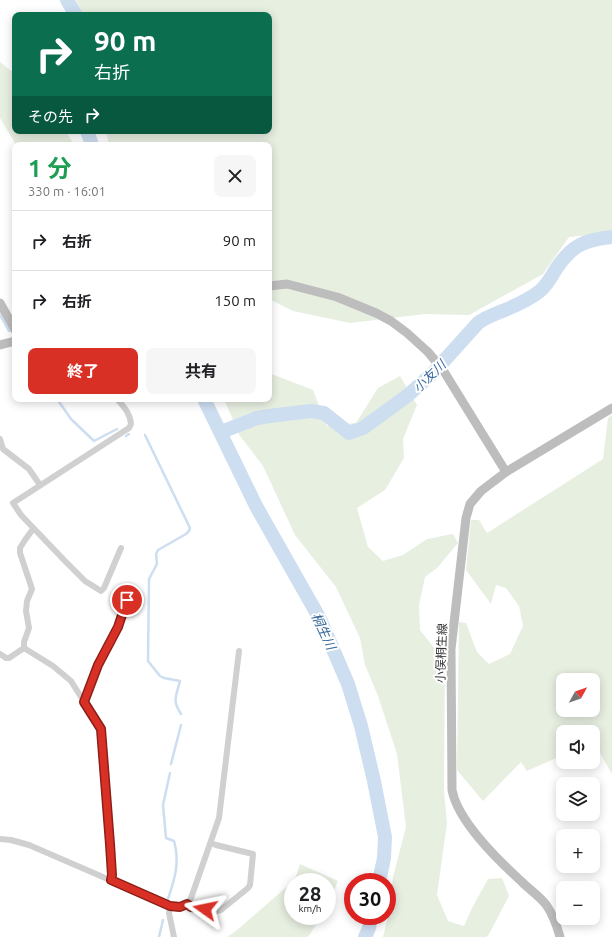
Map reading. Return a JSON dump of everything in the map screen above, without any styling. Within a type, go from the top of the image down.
[{"type":"main road","points":[[272,286],[287,284],[337,297],[376,313],[391,321],[418,342],[443,370],[506,472]]},
{"type":"main road","points":[[0,302],[12,324]]},
{"type":"main road","points":[[0,345],[12,342]]},
{"type":"main road","name":"小俣桐生線","points":[[560,937],[555,922],[546,904],[496,858],[461,814],[457,806],[452,790],[452,649],[466,518],[470,504],[474,497],[506,472],[612,408]]},
{"type":"street","points":[[120,402],[126,409],[131,419],[129,428],[14,503],[21,515],[33,529],[85,581],[101,591],[104,588],[121,548]]},
{"type":"street","points":[[0,440],[3,449],[29,469],[40,486]]},
{"type":"street","points":[[24,648],[28,628],[26,611],[27,600],[32,589],[20,553],[20,548],[33,529]]},
{"type":"street","points":[[84,702],[98,665],[118,627],[127,600]]},
{"type":"street","points":[[0,654],[6,658],[9,658],[24,648]]},
{"type":"street","points":[[24,648],[52,666],[71,681],[101,729],[110,844],[111,880]]},
{"type":"street","points":[[0,839],[11,840],[29,845],[170,906],[180,907],[187,904],[191,898],[219,818],[240,650]]},
{"type":"street","points":[[187,904],[191,907],[218,911],[250,885],[253,854],[211,843]]},
{"type":"street","points":[[170,906],[168,913],[174,937]]},
{"type":"shaded area","points":[[76,0],[612,0],[612,233],[569,237],[543,274],[469,315],[425,314],[350,323],[293,311],[272,300],[272,142],[108,142],[107,134],[272,134],[272,12],[82,12]]},
{"type":"shaded area","points":[[0,62],[12,72],[12,134],[68,134],[72,142],[14,142],[0,118]]},
{"type":"shaded area","points":[[272,374],[313,390],[327,426],[356,423],[378,388],[400,376],[417,405],[403,439],[404,458],[385,490],[357,508],[368,547],[383,561],[403,555],[427,539],[453,534],[458,543],[437,568],[425,577],[419,605],[420,630],[435,649],[445,653],[444,791],[447,823],[437,895],[448,921],[464,926],[488,879],[502,878],[509,896],[488,936],[486,937],[383,937],[386,925],[396,925],[396,873],[394,873],[406,827],[397,754],[378,696],[365,665],[360,638],[336,587],[295,535],[263,466],[240,436],[225,402],[272,402]]},
{"type":"shaded area","points":[[612,415],[612,774],[600,753],[600,725],[556,725],[556,758],[527,771],[521,762],[483,801],[457,770],[459,622],[466,623],[477,652],[489,664],[510,654],[523,626],[519,606],[506,588],[496,585],[491,604],[466,570],[471,520],[479,520],[487,533],[603,459],[608,418]]},
{"type":"shaded area","points":[[300,864],[320,873],[297,873]]},
{"type":"shaded area","points":[[284,889],[284,925],[316,925],[308,937],[227,937]]},
{"type":"waterway","name":"桐生川","points":[[67,0],[74,12]]},
{"type":"waterway","name":"桐生川","points":[[88,134],[91,142]]},
{"type":"waterway","name":"小友川","points":[[221,432],[257,418],[311,411],[324,413],[349,433],[363,428],[407,396],[433,373],[478,323],[487,317],[523,302],[540,291],[562,261],[573,249],[586,242],[612,237]]},
{"type":"waterway","points":[[0,315],[9,331]]},
{"type":"waterway","points":[[59,402],[71,419],[94,441],[117,429]]},
{"type":"waterway","name":"桐生川","points":[[205,402],[256,506],[320,619],[348,684],[361,726],[385,837],[384,858],[381,873]]},
{"type":"waterway","points":[[145,435],[190,528],[186,534],[158,550],[156,554],[157,564],[149,579],[148,661],[160,676],[180,681],[176,695],[176,705],[181,714]]},
{"type":"waterway","points":[[171,764],[181,725]]},
{"type":"waterway","points":[[168,899],[175,877],[177,863],[174,841],[166,838],[163,805],[170,773]]},
{"type":"waterway","points":[[159,937],[163,920]]},
{"type":"waterway","name":"桐生川","points":[[365,937],[370,925]]},
{"type":"route","points":[[127,600],[118,627],[98,665],[84,702],[101,729],[110,844],[111,880],[170,906],[180,907],[187,904],[191,907],[205,909]]}]
